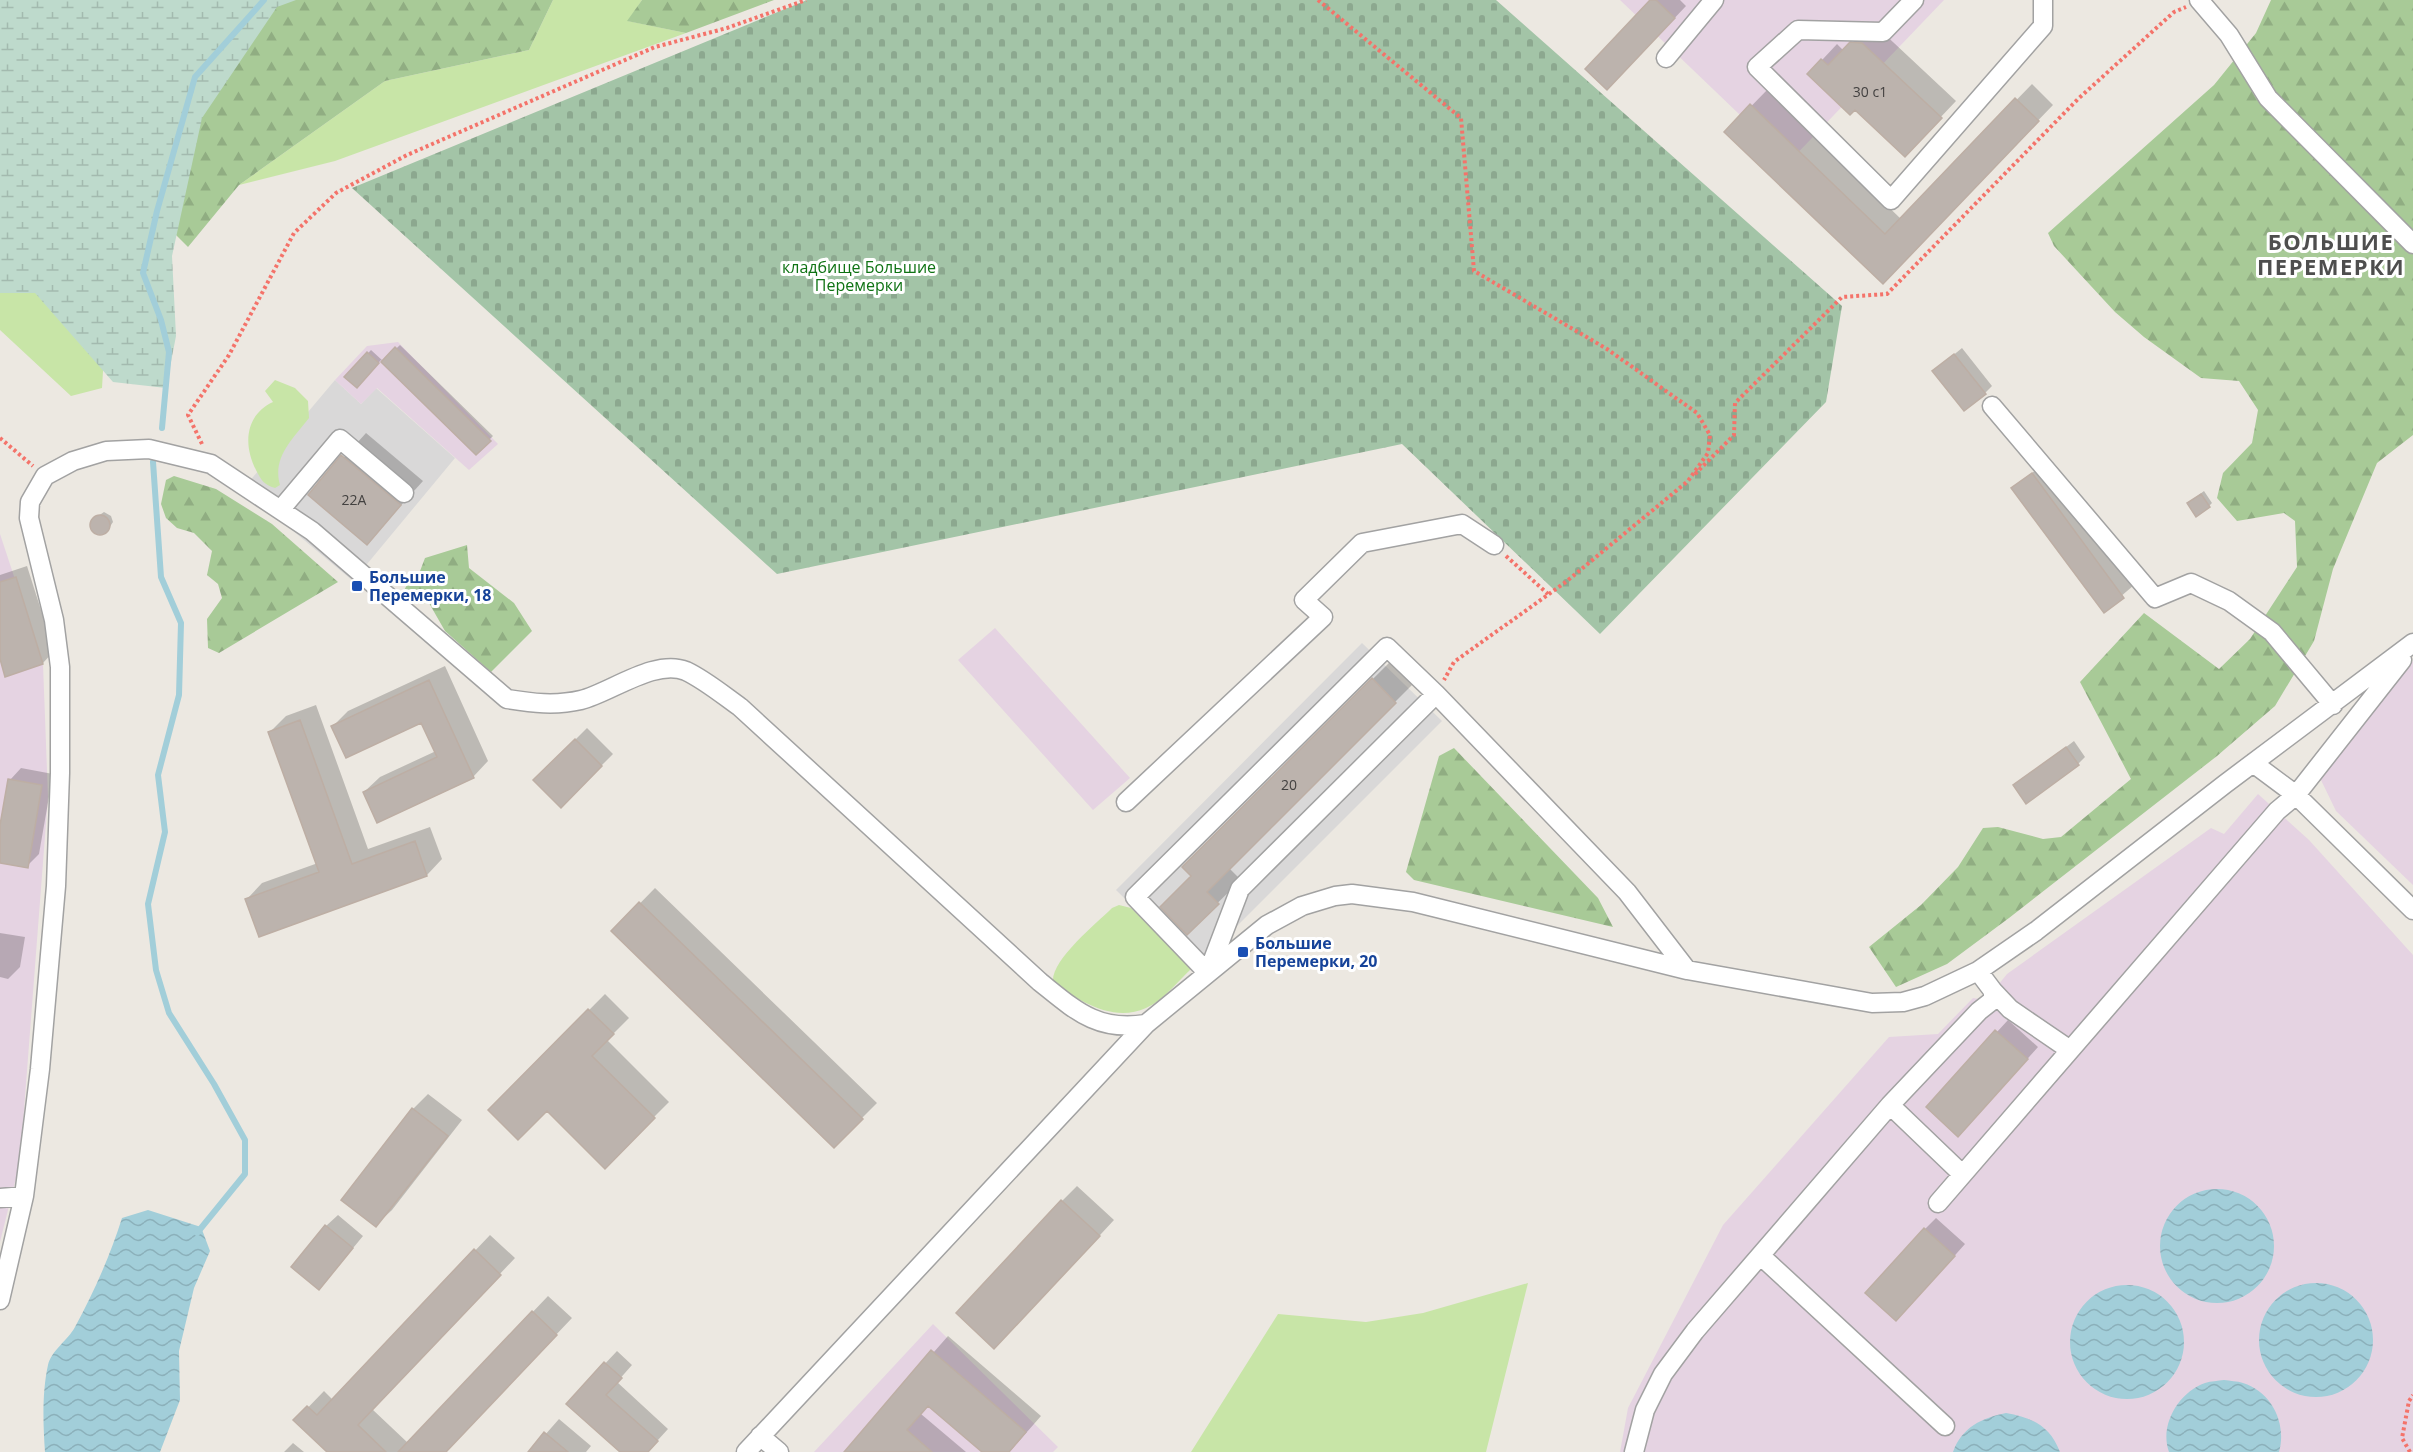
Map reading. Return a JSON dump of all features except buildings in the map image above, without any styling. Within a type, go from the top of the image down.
[{"type":"street","points":[[1914,0],[1883,32],[1798,30],[1757,67],[1891,200],[2043,26],[2043,0]]},
{"type":"street","points":[[2200,1],[2229,35],[2268,98],[2413,244]]},
{"type":"street","points":[[1666,58],[1706,2]]},
{"type":"street","points":[[1992,406],[2155,598],[2191,583],[2229,601],[2272,632],[2333,705]]},
{"type":"street","points":[[281,509],[340,439],[404,493]]},
{"type":"street","points":[[0,1300],[24,1196],[40,1069],[53,920],[60,773],[60,667],[54,620],[29,518],[30,502],[45,476],[73,461],[106,452],[149,449],[211,464],[312,531],[507,699],[540,705],[582,700],[638,675],[662,669],[684,670],[740,707],[1040,982],[1081,1015],[1113,1026],[1146,1024]]},
{"type":"street","points":[[1126,802],[1323,617],[1304,600],[1362,543],[1462,524],[1494,545]]},
{"type":"street","points":[[746,1452],[1146,1024],[1266,925],[1283,915],[1319,900],[1352,894],[1413,902],[1687,970],[1872,1003],[1903,1002],[1925,996],[1978,972],[2036,931],[2253,763],[2413,645]]},
{"type":"street","points":[[1938,1203],[2277,811],[2296,795],[2413,645]]},
{"type":"street","points":[[1208,973],[1135,897],[1387,647],[1436,694],[1627,892],[1687,970]]},
{"type":"street","points":[[1208,973],[1240,889],[1436,694]]},
{"type":"street","points":[[2253,763],[2296,795],[2413,910]]},
{"type":"street","points":[[1978,972],[2010,1009],[2070,1050]]},
{"type":"street","points":[[1634,1452],[1645,1410],[1663,1374],[1695,1331],[1890,1105],[1979,1011],[1993,1000],[1993,991]]},
{"type":"street","points":[[1890,1105],[1962,1174]]},
{"type":"street","points":[[0,1198],[24,1196]]},
{"type":"street","points":[[1761,1256],[1945,1426]]},
{"type":"street","points":[[760,1436],[779,1452]]},
{"type":"path","points":[[211,464],[189,415],[229,355],[294,233],[336,193],[407,155],[654,47],[727,28],[806,0]]},
{"type":"path","points":[[1318,0],[1461,118],[1474,271],[1607,349],[1697,413],[1710,435],[1708,453],[1688,481]]},
{"type":"path","points":[[1448,674],[1454,662],[1567,581],[1688,481],[1734,435],[1736,403],[1842,297],[1887,294],[2078,99],[2174,12],[2200,1]]},
{"type":"path","points":[[0,438],[45,476]]},
{"type":"path","points":[[1494,545],[1548,594]]},
{"type":"path","points":[[2410,1452],[2402,1438],[2409,1401],[2413,1395]]},
{"type":"shaded area","points":[[1620,0],[1944,0],[1789,162]]},
{"type":"shaded area","points":[[398,342],[498,444],[469,470],[377,388],[361,404],[335,380],[367,346]]},
{"type":"shaded area","points":[[335,380],[361,404],[376,388],[455,458],[353,581],[243,489]]},
{"type":"shaded area","points":[[0,534],[43,664],[48,797],[20,1162],[0,1242]]},
{"type":"shaded area","points":[[995,628],[1130,778],[1093,810],[958,660]]},
{"type":"shaded area","points":[[1362,643],[1442,721],[1195,968],[1116,890]]},
{"type":"shaded area","points":[[2413,661],[2413,885],[2336,811],[2320,778]]},
{"type":"shaded area","points":[[2258,794],[2309,840],[2413,955],[2413,1452],[1620,1452],[1628,1408],[1723,1225],[1889,1037],[1938,1034],[1973,998],[1986,1000],[2007,974],[2211,828],[2224,834]]},
{"type":"shaded area","points":[[933,1324],[1058,1447],[1053,1452],[814,1452]]},
{"type":"green space","points":[[0,0],[296,0],[277,7],[202,118],[172,256],[176,336],[166,388],[113,382],[35,293],[0,293]]},
{"type":"green space","points":[[275,0],[553,0],[529,50],[385,81],[239,185],[188,247],[163,222],[187,130]]},
{"type":"green space","points":[[553,0],[642,0],[628,21],[686,33],[335,161],[239,185],[385,81],[529,50]]},
{"type":"green space","points":[[642,0],[774,0],[686,33],[627,21]]},
{"type":"green space","name":"кладбище Большие Перемерки","points":[[807,0],[1496,0],[1842,306],[1826,402],[1600,634],[1402,444],[777,574],[352,188]]},
{"type":"green space","points":[[2271,0],[2413,0],[2413,435],[2377,463],[2333,569],[2314,641],[2275,706],[2217,756],[1947,964],[1896,987],[1869,947],[1921,905],[1958,867],[1983,828],[1998,827],[2043,839],[2061,837],[2131,779],[2080,682],[2144,613],[2219,669],[2250,639],[2297,567],[2295,521],[2284,513],[2237,521],[2217,498],[2223,473],[2252,443],[2258,410],[2239,381],[2201,378],[2144,337],[2115,312],[2054,246],[2048,233],[2214,85],[2256,33]]},
{"type":"green space","points":[[21,270],[105,337],[102,388],[71,396],[0,330],[0,286]]},
{"type":"green space","points":[[275,380],[295,388],[308,401],[309,418],[281,457],[278,475],[280,485],[275,488],[265,484],[260,477],[249,451],[248,441],[249,431],[257,415],[273,402],[265,391]]},
{"type":"green space","points":[[174,476],[216,489],[272,524],[338,582],[219,653],[208,648],[207,619],[222,598],[218,584],[207,575],[212,551],[194,533],[177,528],[166,518],[161,504],[166,480]]},
{"type":"green space","points":[[467,545],[469,568],[514,603],[532,631],[491,672],[445,631],[429,603],[409,604],[403,592],[407,585],[417,579],[425,558]]},
{"type":"green space","points":[[1454,748],[1598,898],[1613,927],[1414,880],[1406,872],[1439,756]]},
{"type":"green space","points":[[1119,905],[1131,908],[1192,968],[1164,996],[1152,1005],[1134,1012],[1121,1013],[1097,1008],[1085,1003],[1053,982],[1054,973],[1067,953],[1112,908]]},
{"type":"green space","points":[[1528,1283],[1486,1452],[1191,1452],[1278,1314],[1366,1322],[1423,1313]]},
{"type":"water","points":[[2217,1189],[2239,1193],[2257,1206],[2270,1224],[2274,1246],[2270,1268],[2257,1286],[2239,1299],[2217,1303],[2195,1299],[2177,1286],[2164,1268],[2160,1246],[2164,1224],[2177,1206],[2195,1193]]},
{"type":"water","points":[[148,1210],[201,1227],[210,1251],[194,1288],[179,1351],[180,1400],[160,1452],[45,1452],[44,1397],[50,1360],[72,1332],[82,1314],[107,1260],[122,1218]]},
{"type":"water","points":[[2316,1283],[2338,1287],[2356,1300],[2369,1318],[2373,1340],[2369,1362],[2356,1380],[2338,1393],[2316,1397],[2294,1393],[2276,1380],[2263,1362],[2259,1340],[2263,1318],[2276,1300],[2294,1287]]},
{"type":"water","points":[[2127,1285],[2149,1289],[2167,1302],[2180,1320],[2184,1342],[2180,1364],[2167,1382],[2149,1395],[2127,1399],[2105,1395],[2087,1382],[2074,1364],[2070,1342],[2074,1320],[2087,1302],[2105,1289]]},
{"type":"water","points":[[2224,1380],[2241,1382],[2253,1387],[2269,1401],[2279,1420],[2281,1441],[2279,1452],[2169,1452],[2167,1431],[2169,1421],[2180,1402],[2196,1387],[2207,1382]]},
{"type":"water","points":[[2006,1413],[2032,1421],[2046,1430],[2060,1452],[1953,1452],[1967,1430],[1981,1421]]},
{"type":"waterway","points":[[162,428],[169,352],[161,320],[143,273],[157,211],[195,77],[264,0]]},
{"type":"waterway","points":[[153,462],[161,577],[181,623],[179,695],[158,775],[165,832],[148,904],[156,970],[169,1013],[214,1084],[245,1140],[245,1174],[197,1233]]},
{"type":"place","name":"Большие Перемерки, 18","points":[[357,586]]},
{"type":"place","name":"Большие Перемерки, 20","points":[[1243,952]]},
{"type":"district","name":"БОЛЬШИЕ ПЕРЕМЕРКИ","points":[[2331,254]]}]
